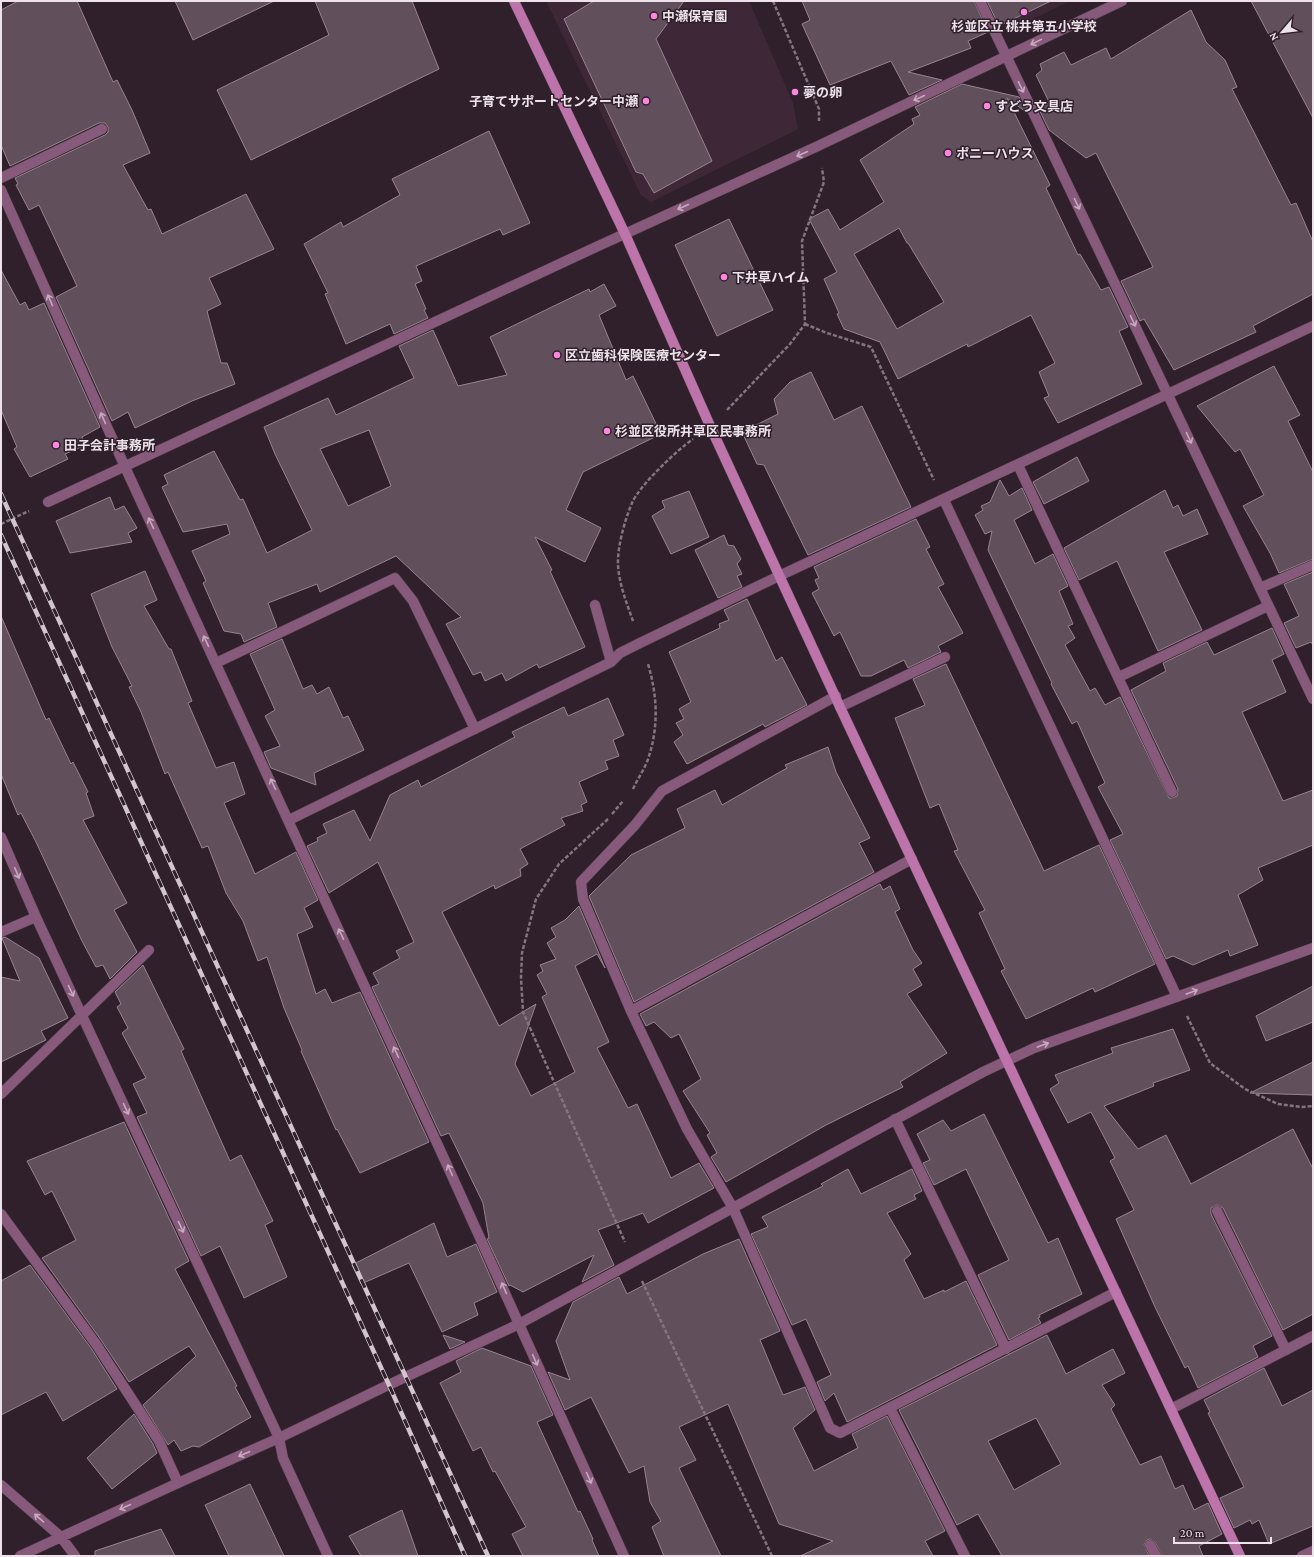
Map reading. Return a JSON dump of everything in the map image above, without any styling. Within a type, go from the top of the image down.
[{"type":"street","points":[[514,1],[625,234],[711,428],[840,707],[1240,1556]]},
{"type":"street","points":[[980,1],[1313,699]]},
{"type":"street","points":[[48,502],[818,146],[1122,1]]},
{"type":"street","points":[[1,178],[102,129]]},
{"type":"street","points":[[1,190],[125,466],[289,820],[624,1556]]},
{"type":"street","points":[[289,820],[611,662],[620,653],[779,576],[1313,326]]},
{"type":"street","points":[[1018,465],[1172,792]]},
{"type":"street","points":[[944,500],[1177,997]]},
{"type":"street","points":[[1260,588],[1313,565]]},
{"type":"street","points":[[216,663],[395,578],[413,601],[475,729]]},
{"type":"street","points":[[595,605],[611,662]]},
{"type":"street","points":[[1119,677],[1268,606]]},
{"type":"street","points":[[840,707],[945,658]]},
{"type":"street","points":[[836,696],[662,791],[635,825],[581,882],[583,899],[631,1011],[687,1129],[733,1208],[830,1428],[840,1433],[1116,1292]]},
{"type":"street","points":[[1,837],[36,917],[279,1438],[283,1458],[328,1556]]},
{"type":"street","points":[[631,1011],[912,858]]},
{"type":"street","points":[[1,932],[36,917]]},
{"type":"street","points":[[20,1556],[178,1482],[279,1438],[519,1324],[895,1119],[1007,1060],[1034,1048],[1313,948]]},
{"type":"street","points":[[1,1094],[150,950]]},
{"type":"street","points":[[895,1119],[1006,1349]]},
{"type":"street","points":[[1217,1211],[1286,1350]]},
{"type":"street","points":[[1,1214],[96,1344],[159,1441],[178,1482]]},
{"type":"street","points":[[1171,1409],[1313,1336]]},
{"type":"street","points":[[890,1408],[965,1556]]},
{"type":"street","points":[[1,1485],[60,1537],[75,1556]]},
{"type":"street","points":[[1150,1545],[1156,1556]]},
{"type":"street","points":[[1302,1556],[1313,1551]]},
{"type":"path","points":[[805,324],[827,333],[871,347],[944,500]]},
{"type":"path","points":[[1,524],[48,502]]},
{"type":"path","points":[[1177,997],[1210,1063],[1245,1089],[1278,1104],[1302,1107],[1313,1106]]},
{"type":"shaded area","points":[[546,1],[749,1],[793,103],[798,129],[651,202],[641,195]]},
{"type":"shaded area","name":"杉並区立 桃井第五小学校","points":[[997,1],[1070,1],[1017,27],[1007,24]]},
{"type":"building","points":[[18,1],[77,1],[113,82],[117,80],[132,110],[150,153],[123,165],[148,210],[151,209],[162,234],[246,194],[274,249],[209,278],[221,304],[207,311],[221,363],[227,363],[235,384],[192,401],[135,428],[128,412],[112,421],[56,297],[77,286],[39,205],[29,210],[16,185],[18,184],[15,178],[105,135],[108,132],[108,127],[105,123],[99,123],[10,166],[1,145],[1,10]]},
{"type":"building","points":[[175,1],[274,1],[193,40]]},
{"type":"building","points":[[315,1],[412,1],[439,69],[251,160],[217,90],[329,35]]},
{"type":"building","points":[[594,1],[684,1],[656,39],[712,161],[654,193],[643,174],[636,172],[564,19]]},
{"type":"building","points":[[802,1],[974,1],[988,32],[968,41],[971,48],[908,72],[942,80],[909,95],[891,61],[830,85],[802,24],[810,20]]},
{"type":"building","points":[[987,1],[1051,1],[999,26]]},
{"type":"building","points":[[1251,1],[1313,1],[1313,118]]},
{"type":"building","points":[[1191,10],[1206,42],[1225,60],[1237,87],[1232,89],[1291,205],[1296,203],[1313,242],[1313,294],[1253,326],[1256,332],[1174,370],[1144,319],[1140,321],[1121,281],[1153,267],[1096,153],[1086,158],[1049,130],[1035,101],[1050,104],[1036,75],[1042,70],[1040,64],[1064,52],[1071,65],[1106,48],[1111,59]]},
{"type":"building","points":[[962,84],[1019,97],[1026,112],[1007,98],[1050,185],[1046,188],[1078,255],[1080,254],[1101,290],[1109,287],[1128,327],[1119,331],[1142,384],[1058,423],[1044,398],[1049,396],[1039,372],[1055,363],[1031,315],[968,347],[967,344],[898,379],[880,342],[844,329],[837,314],[839,313],[824,279],[837,272],[809,219],[828,209],[840,230],[884,202],[860,160],[914,124],[912,119],[920,115],[915,107]],"holes":[[[899,228],[944,302],[897,329],[854,254]]]},
{"type":"building","points":[[489,131],[530,223],[503,235],[500,229],[416,266],[422,281],[415,284],[426,309],[424,310],[428,318],[394,334],[390,324],[346,344],[325,294],[328,293],[304,244],[341,222],[343,227],[400,195],[392,179]]},
{"type":"building","name":"下井草ハイム","points":[[729,219],[773,310],[717,336],[675,245]]},
{"type":"building","points":[[1,270],[20,305],[25,302],[29,310],[44,303],[100,427],[82,437],[86,445],[65,454],[68,459],[30,477],[14,449],[17,447],[1,410]]},
{"type":"building","points":[[604,284],[616,306],[599,315],[626,380],[633,376],[661,434],[583,472],[566,510],[601,528],[585,562],[535,537],[552,570],[550,571],[585,647],[539,668],[537,664],[506,681],[502,673],[485,681],[481,672],[473,675],[446,624],[461,617],[396,556],[320,592],[317,584],[268,603],[277,627],[244,642],[241,634],[224,631],[203,583],[206,581],[192,551],[230,534],[227,524],[183,532],[162,487],[168,484],[164,475],[214,451],[240,500],[243,499],[267,553],[312,530],[275,454],[264,427],[328,398],[336,415],[414,378],[399,346],[433,330],[458,386],[507,375],[490,337],[589,289],[590,292]],"holes":[[[369,430],[391,486],[348,506],[320,449]]]},
{"type":"building","points":[[1274,366],[1300,415],[1288,421],[1313,472],[1313,559],[1279,573],[1270,553],[1243,506],[1264,495],[1240,449],[1235,452],[1197,406]]},
{"type":"building","points":[[811,372],[834,420],[862,406],[911,507],[808,555],[764,465],[757,464],[742,432],[778,414],[774,399],[790,382]]},
{"type":"building","points":[[1077,457],[1089,481],[1044,504],[1033,482]]},
{"type":"building","points":[[1000,480],[1009,496],[1022,488],[1032,510],[1014,520],[1035,564],[1053,554],[1068,586],[1059,591],[1073,624],[1068,626],[1075,638],[1065,645],[1090,691],[1095,688],[1105,705],[1120,697],[1169,798],[1177,796],[1178,789],[1131,690],[1166,671],[1163,663],[1207,642],[1214,655],[1272,628],[1284,654],[1272,660],[1286,692],[1242,712],[1283,801],[1313,790],[1313,845],[1258,868],[1263,880],[1238,895],[1258,945],[1230,956],[1228,950],[1193,965],[1173,956],[1166,959],[1110,840],[1123,834],[1098,787],[1105,783],[1077,721],[1072,724],[1051,684],[1052,683],[988,550],[992,531],[985,534],[975,515],[983,510],[981,506],[990,502]]},
{"type":"building","points":[[1165,490],[1173,508],[1178,505],[1183,516],[1197,509],[1208,534],[1164,552],[1202,630],[1158,651],[1117,561],[1079,580],[1064,548]]},
{"type":"building","points":[[689,491],[709,537],[671,554],[652,516],[665,508],[662,501]]},
{"type":"building","points":[[110,497],[115,510],[124,506],[137,528],[128,533],[132,542],[70,553],[56,521]]},
{"type":"building","points":[[916,519],[930,547],[926,549],[944,584],[938,587],[963,633],[938,646],[941,652],[908,668],[904,660],[871,676],[861,676],[840,632],[834,636],[812,593],[819,589],[815,580],[819,578],[814,567]]},
{"type":"building","points":[[724,535],[728,545],[734,546],[741,559],[737,564],[742,574],[737,576],[742,587],[718,598],[695,550]]},
{"type":"building","points":[[145,571],[157,600],[144,606],[169,649],[171,649],[192,701],[188,703],[216,768],[234,762],[245,794],[224,803],[255,874],[296,852],[318,900],[304,908],[313,927],[297,934],[316,994],[325,989],[332,1003],[360,992],[429,1142],[360,1173],[337,1129],[336,1130],[301,1051],[302,1050],[284,1008],[267,957],[258,961],[243,921],[226,893],[208,846],[202,848],[168,772],[165,774],[141,712],[129,687],[132,686],[112,647],[91,594]]},
{"type":"building","points":[[1313,572],[1313,645],[1311,642],[1296,648],[1284,623],[1299,616],[1284,584]]},
{"type":"building","points":[[747,599],[776,661],[782,657],[807,705],[765,727],[763,724],[687,764],[674,742],[683,735],[676,723],[684,719],[679,709],[691,702],[669,652],[720,628],[719,624],[729,620],[724,610]]},
{"type":"building","points":[[1,616],[46,720],[49,718],[71,764],[73,762],[88,792],[86,793],[94,816],[83,820],[127,903],[114,910],[137,952],[110,979],[103,965],[96,967],[82,941],[36,842],[21,813],[18,815],[1,774]]},
{"type":"building","points":[[282,639],[303,689],[312,685],[317,694],[329,687],[343,718],[348,716],[364,750],[314,773],[316,785],[271,768],[264,752],[280,746],[265,716],[275,710],[250,654]]},
{"type":"building","points":[[946,664],[1044,871],[1099,845],[1155,964],[1095,992],[1093,988],[1026,1019],[1001,971],[1005,969],[979,913],[985,910],[954,851],[958,850],[939,804],[930,808],[895,718],[925,705],[913,679]]},
{"type":"building","points":[[608,698],[624,735],[613,740],[619,756],[605,761],[608,769],[579,782],[587,802],[581,805],[583,811],[561,818],[565,825],[520,849],[528,864],[520,869],[521,876],[495,889],[494,885],[442,912],[499,1026],[536,1004],[515,1064],[531,1096],[575,1072],[542,997],[547,994],[537,975],[543,971],[540,965],[556,959],[547,943],[556,937],[551,928],[565,920],[579,906],[605,968],[597,954],[575,966],[609,1042],[597,1048],[628,1108],[637,1104],[671,1178],[699,1163],[714,1188],[648,1223],[643,1213],[598,1230],[614,1265],[582,1282],[594,1255],[523,1292],[510,1285],[509,1286],[487,1239],[489,1238],[483,1203],[449,1133],[441,1136],[372,987],[379,984],[373,973],[400,958],[396,951],[414,942],[378,862],[329,893],[307,846],[318,841],[317,838],[327,833],[323,824],[354,810],[370,841],[390,795],[418,780],[421,787],[515,737],[512,732],[564,707],[568,716]]},
{"type":"building","points":[[828,747],[836,772],[870,838],[859,843],[874,872],[634,1002],[589,896],[631,855],[685,828],[677,809],[715,790],[722,805],[787,768],[785,765]]},
{"type":"building","points":[[880,884],[883,890],[890,886],[900,909],[895,912],[913,950],[922,963],[913,969],[922,985],[907,994],[947,1053],[900,1082],[903,1087],[826,1125],[726,1182],[711,1157],[717,1153],[707,1135],[710,1133],[683,1091],[701,1079],[679,1034],[671,1038],[654,1022],[646,1026],[640,1014]]},
{"type":"building","points":[[5,937],[39,958],[68,1018],[41,1031],[46,1040],[1,1062],[1,977],[20,981],[2,938]]},
{"type":"building","points":[[143,965],[184,1049],[181,1051],[230,1161],[241,1155],[273,1221],[265,1225],[287,1277],[244,1298],[220,1246],[201,1256],[137,1117],[147,1113],[133,1084],[146,1078],[122,1033],[128,1028],[117,1007],[121,1004],[115,992]]},
{"type":"building","points":[[1313,986],[1313,1022],[1266,1041],[1256,1016]]},
{"type":"building","points":[[1173,1029],[1190,1070],[1153,1083],[1154,1086],[1104,1106],[1138,1149],[1166,1135],[1191,1184],[1293,1129],[1313,1169],[1313,1314],[1283,1330],[1223,1208],[1217,1205],[1211,1208],[1211,1214],[1272,1336],[1253,1346],[1258,1357],[1198,1388],[1188,1366],[1185,1368],[1155,1307],[1116,1219],[1134,1210],[1110,1161],[1115,1158],[1091,1112],[1068,1123],[1050,1089],[1059,1083],[1055,1075],[1113,1053],[1111,1048]]},
{"type":"building","points":[[1313,1062],[1313,1095],[1250,1093]]},
{"type":"building","points":[[984,1114],[1048,1243],[1058,1238],[1082,1294],[1039,1315],[1040,1317],[1038,1318],[1041,1323],[1009,1340],[978,1275],[1009,1260],[966,1169],[934,1185],[923,1163],[930,1160],[917,1134],[943,1120],[951,1131]]},
{"type":"building","points":[[124,1122],[189,1261],[175,1269],[237,1386],[235,1387],[251,1417],[199,1447],[193,1446],[181,1451],[174,1440],[168,1445],[143,1405],[196,1356],[189,1346],[129,1382],[101,1340],[42,1258],[76,1240],[52,1191],[45,1195],[27,1161]]},
{"type":"building","points":[[848,1169],[861,1194],[912,1169],[922,1191],[914,1195],[916,1199],[887,1213],[911,1254],[904,1260],[924,1299],[944,1290],[944,1292],[966,1281],[997,1345],[847,1422],[834,1393],[825,1401],[817,1382],[831,1375],[806,1319],[792,1325],[751,1234],[768,1227],[762,1217],[823,1186],[821,1184]]},
{"type":"building","points":[[434,1223],[447,1257],[476,1244],[497,1292],[474,1303],[478,1315],[442,1332],[409,1263],[361,1284],[352,1265]]},
{"type":"building","points":[[739,1239],[780,1331],[760,1340],[783,1395],[805,1387],[815,1410],[793,1428],[814,1471],[858,1448],[852,1434],[887,1416],[945,1531],[925,1541],[933,1556],[800,1556],[833,1541],[779,1524],[728,1404],[679,1427],[696,1460],[679,1468],[721,1556],[664,1556],[652,1527],[661,1521],[650,1502],[644,1466],[629,1473],[591,1397],[565,1410],[548,1372],[570,1380],[556,1341],[573,1302],[619,1277],[627,1294],[703,1254]]},
{"type":"building","points":[[30,1265],[91,1348],[117,1389],[63,1421],[46,1392],[1,1415],[1,1281]]},
{"type":"building","points":[[443,1335],[465,1342],[450,1349]]},
{"type":"building","points":[[1047,1335],[1066,1374],[1113,1349],[1125,1373],[1102,1385],[1115,1405],[1111,1409],[1140,1465],[1161,1456],[1175,1489],[1183,1485],[1194,1510],[1208,1503],[1222,1534],[1199,1546],[1203,1556],[1162,1556],[1155,1542],[1150,1539],[1144,1544],[1149,1556],[1002,1556],[978,1514],[957,1525],[899,1410]],"holes":[[[1036,1418],[1061,1464],[1014,1490],[988,1441]]]},
{"type":"building","points":[[482,1348],[531,1366],[553,1415],[537,1422],[578,1512],[580,1511],[593,1539],[592,1540],[599,1556],[523,1556],[512,1534],[526,1527],[495,1471],[493,1472],[481,1447],[473,1451],[440,1383],[461,1372],[456,1361]]},
{"type":"building","points":[[1264,1368],[1282,1406],[1313,1390],[1313,1526],[1269,1544],[1259,1520],[1252,1524],[1250,1520],[1234,1528],[1220,1498],[1244,1487],[1208,1413],[1210,1412],[1204,1400]]},
{"type":"building","points":[[134,1414],[157,1453],[112,1489],[87,1458]]},
{"type":"building","points":[[250,1484],[284,1556],[229,1556],[205,1505]]},
{"type":"building","points":[[402,1510],[418,1556],[361,1556],[349,1536]]},
{"type":"building","points":[[161,1529],[175,1556],[95,1556],[95,1551]]},
{"type":"railway","points":[[1,494],[488,1556]]},
{"type":"railway","points":[[1,535],[389,1385],[465,1556]]},
{"type":"place","name":"杉並区立 桃井第五小学校","points":[[1024,12]]},
{"type":"place","name":"中瀬保育園","points":[[654,16]]},
{"type":"place","name":"夢の卵","points":[[795,92]]},
{"type":"place","name":"子育てサポートセンター中瀬","points":[[646,101]]},
{"type":"place","name":"すどう文具店","points":[[987,106]]},
{"type":"place","name":"ポニーハウス","points":[[948,153]]},
{"type":"place","name":"下井草ハイム","points":[[724,277]]},
{"type":"place","name":"区立歯科保険医療センター","points":[[557,355]]},
{"type":"place","name":"杉並区役所井草区民事務所","points":[[607,431]]},
{"type":"place","name":"田子会計事務所","points":[[56,445]]}]
